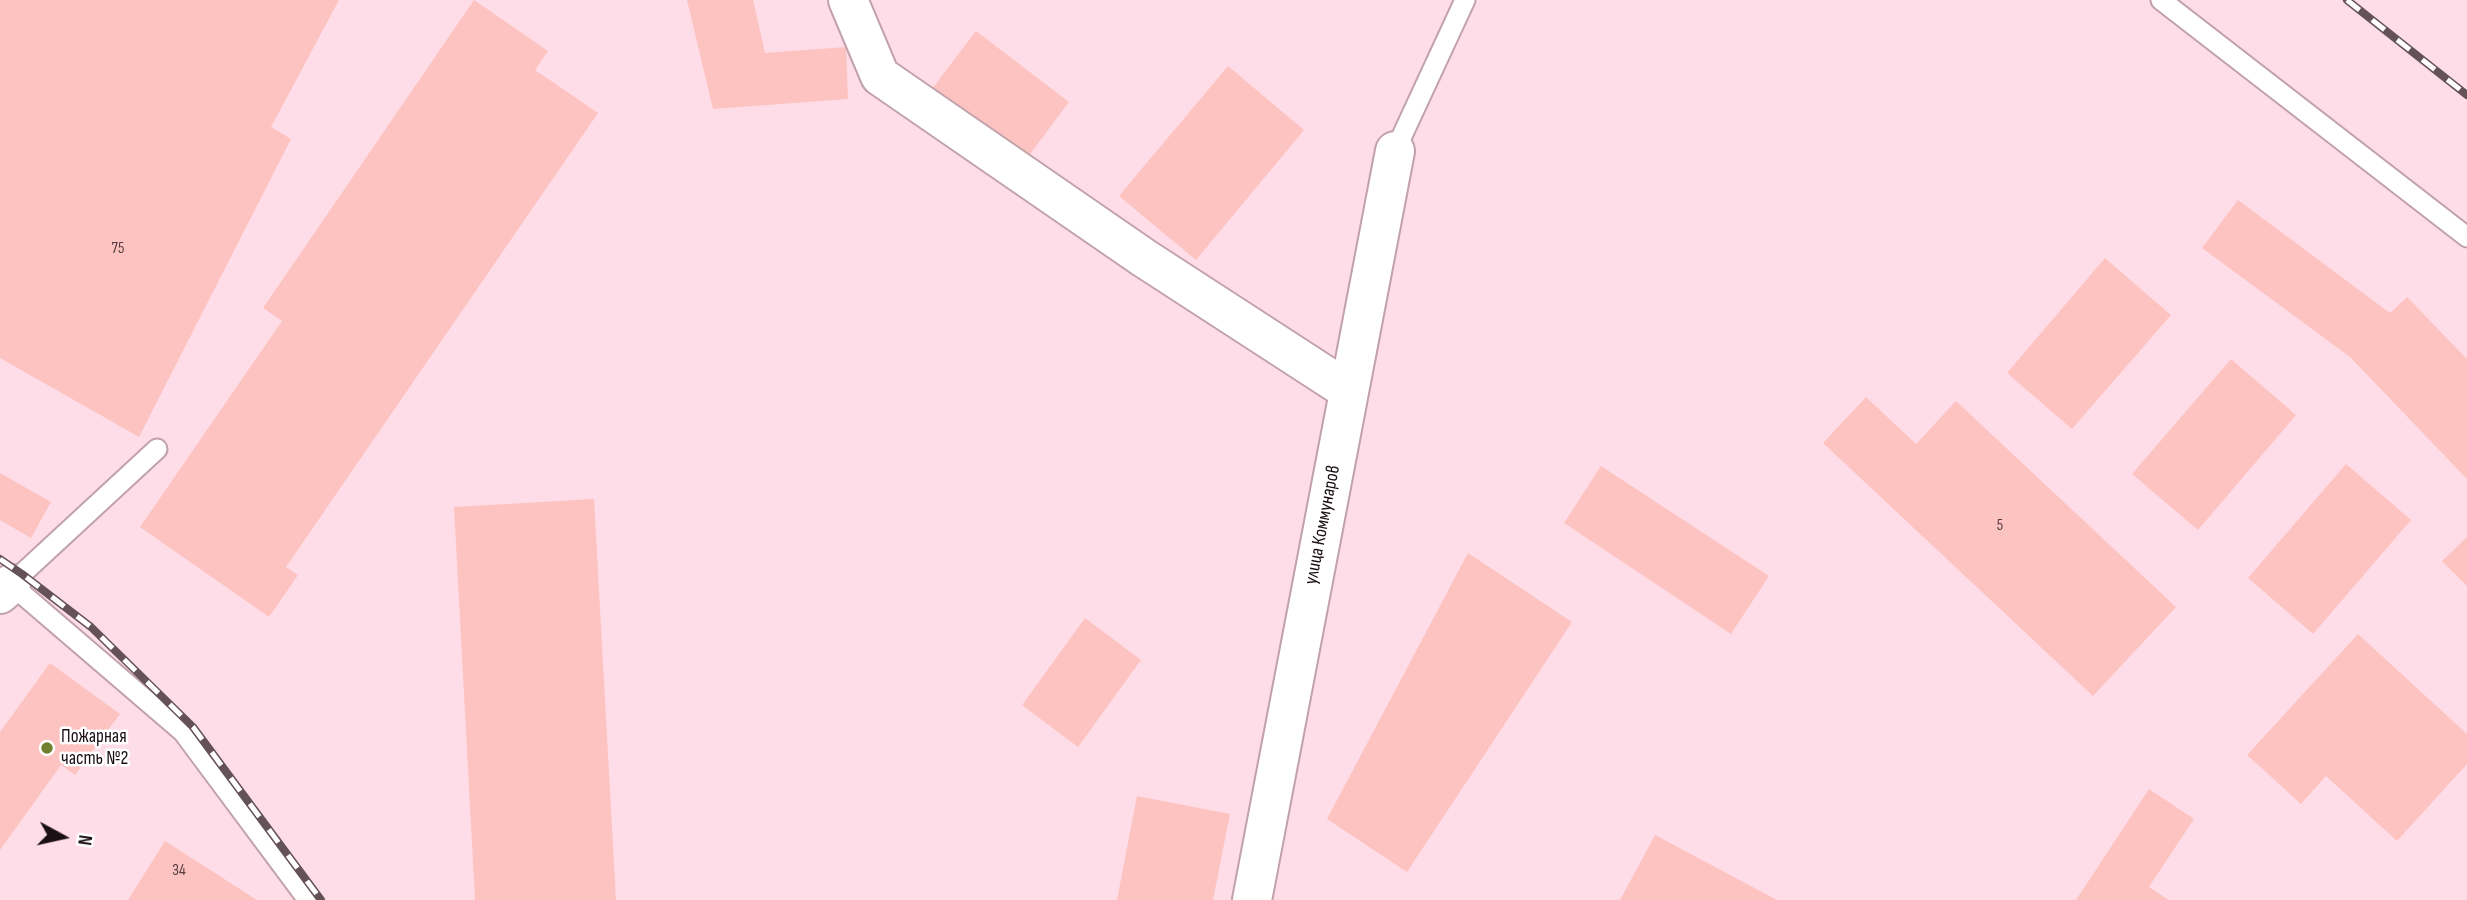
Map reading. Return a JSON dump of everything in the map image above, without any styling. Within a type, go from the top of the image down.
[{"type":"street","points":[[848,0],[880,76],[1144,258],[1349,391]]},
{"type":"street","name":"улица Коммунаров","points":[[1252,900],[1395,151]]},
{"type":"lane","points":[[1395,151],[1465,0]]},
{"type":"lane","points":[[2161,0],[2467,237]]},
{"type":"lane","points":[[157,449],[4,585],[183,732],[308,900]]},
{"type":"building","points":[[0,0],[339,0],[271,127],[291,139],[139,437],[0,358]]},
{"type":"building","points":[[474,0],[548,51],[535,70],[598,113],[286,567],[298,575],[269,617],[140,527],[282,321],[263,308]]},
{"type":"building","points":[[687,0],[753,0],[765,53],[846,47],[848,99],[713,109]]},
{"type":"building","points":[[976,31],[1069,102],[1019,169],[925,98]]},
{"type":"building","points":[[1228,66],[1304,130],[1196,260],[1119,196]]},
{"type":"building","points":[[2238,200],[2390,313],[2407,297],[2467,359],[2467,479],[2350,357],[2202,248]]},
{"type":"building","points":[[2105,258],[2171,315],[2072,429],[2007,373]]},
{"type":"building","points":[[2231,359],[2296,415],[2198,530],[2132,474]]},
{"type":"building","points":[[1866,397],[1916,444],[1956,401],[2176,607],[2093,696],[1823,443]]},
{"type":"building","points":[[2346,464],[2411,520],[2313,634],[2248,578]]},
{"type":"building","points":[[1601,466],[1769,576],[1731,634],[1564,523]]},
{"type":"building","points":[[0,473],[51,502],[31,538],[0,520]]},
{"type":"building","points":[[594,499],[616,900],[475,900],[454,507]]},
{"type":"building","points":[[2467,537],[2467,586],[2442,561]]},
{"type":"building","points":[[1468,553],[1572,622],[1407,872],[1327,819]]},
{"type":"building","points":[[1085,618],[1141,660],[1078,747],[1022,705]]},
{"type":"building","points":[[2358,634],[2467,734],[2467,764],[2397,841],[2326,776],[2301,804],[2247,755]]},
{"type":"building","name":"Пожарная часть №2","points":[[50,663],[120,714],[75,775],[61,765],[0,850],[0,732]]},
{"type":"building","points":[[2149,789],[2194,819],[2149,887],[2169,900],[2076,900]]},
{"type":"building","points":[[1137,796],[1230,814],[1213,900],[1117,900]]},
{"type":"building","points":[[1655,835],[1777,900],[1620,900]]},
{"type":"building","points":[[165,841],[257,900],[128,900]]},
{"type":"railway","points":[[2347,0],[2467,95]]},
{"type":"railway","points":[[0,559],[91,627],[193,727],[321,900]]},
{"type":"place","name":"Пожарная часть №2","points":[[47,748]]}]
